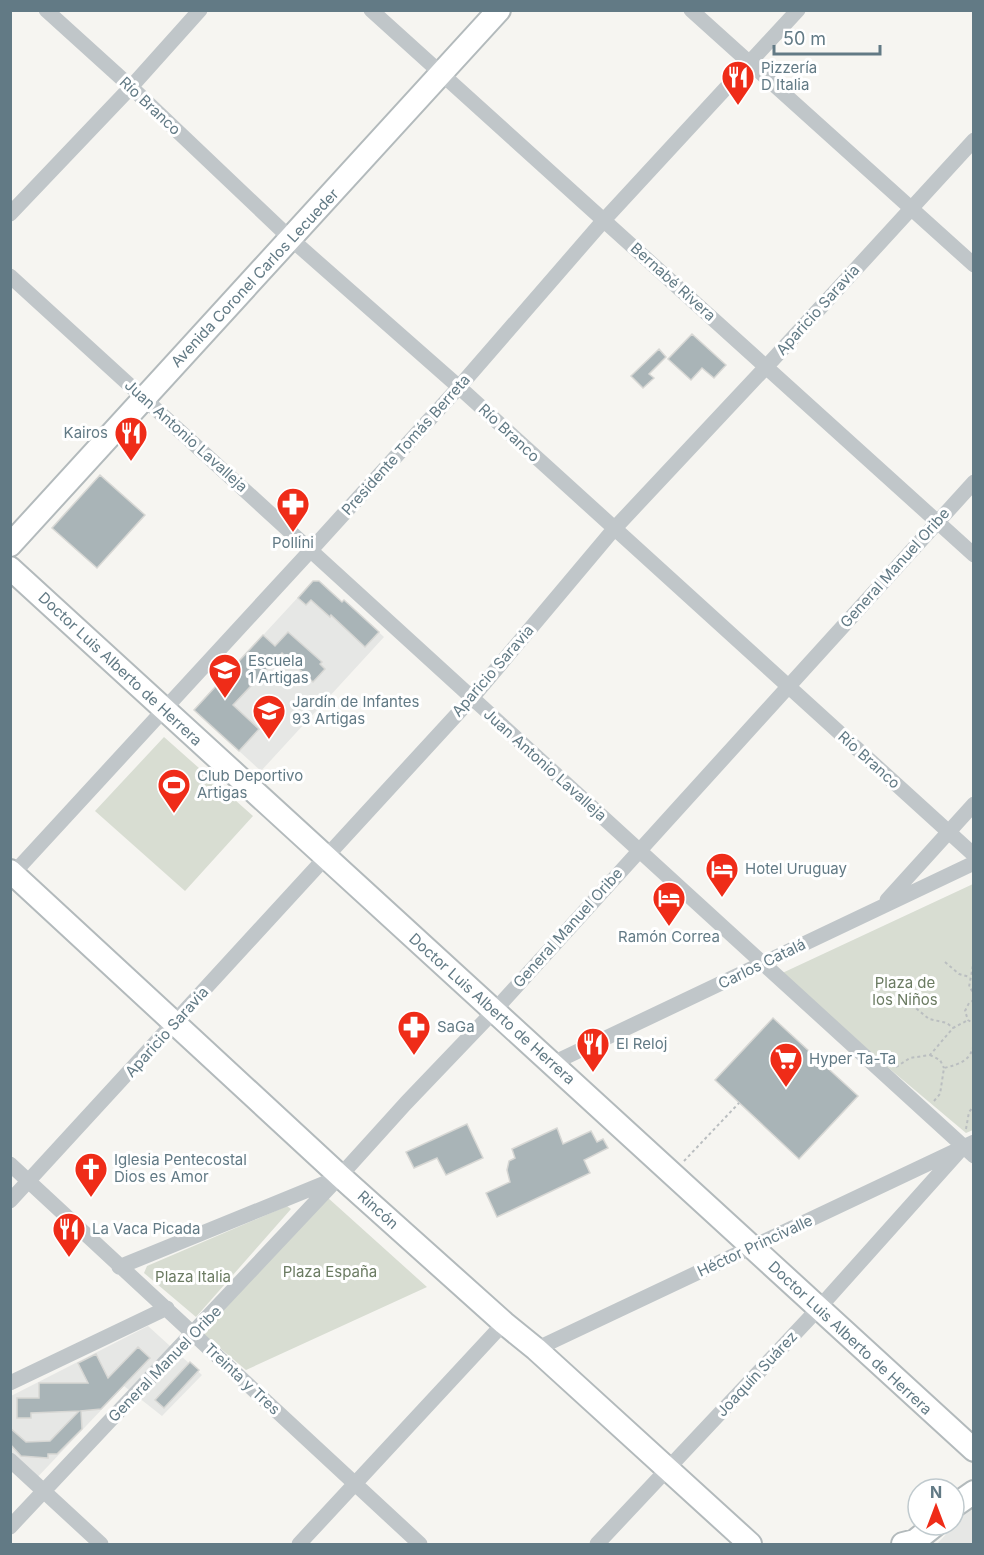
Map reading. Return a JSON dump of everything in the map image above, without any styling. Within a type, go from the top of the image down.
[{"type":"main road","name":"Avenida Coronel Carlos Lecueder","points":[[10,545],[499,10]]},
{"type":"main road","name":"Doctor Luis Alberto de Herrera","points":[[10,568],[974,1450]]},
{"type":"main road","name":"Rincón","points":[[11,874],[175,1022],[340,1176],[536,1349],[750,1545]]},
{"type":"main road","points":[[903,1545],[920,1537]]},
{"type":"street","name":"Río Branco","points":[[46,10],[291,239],[459,387],[974,855]]},
{"type":"street","points":[[10,214],[131,87],[200,10]]},
{"type":"street","name":"Bernabé Rivera","points":[[370,10],[974,555]]},
{"type":"street","points":[[691,10],[974,266]]},
{"type":"street","name":"Presidente Tomás Berreta","points":[[11,874],[311,550],[459,387],[604,220],[798,10]]},
{"type":"street","name":"Aparicio Saravia","points":[[10,1202],[472,698],[614,530],[974,140]]},
{"type":"street","name":"Juan Antonio Lavalleja","points":[[10,276],[924,1112],[970,1148]]},
{"type":"street","name":"General Manuel Oribe","points":[[10,1527],[194,1334],[406,1103],[494,1011],[974,482]]},
{"type":"street","points":[[881,907],[974,804]]},
{"type":"street","name":"Carlos Catalá","points":[[551,1064],[974,862]]},
{"type":"street","name":"Héctor Princivalle","points":[[536,1349],[970,1148]]},
{"type":"street","name":"Joaquín Suárez","points":[[597,1545],[970,1148]]},
{"type":"street","name":"Treinta y Tres","points":[[10,1164],[420,1545]]},
{"type":"street","points":[[119,1267],[340,1176]]},
{"type":"street","points":[[10,1383],[167,1308]]},
{"type":"street","points":[[299,1545],[504,1323]]},
{"type":"street","points":[[10,1461],[101,1545]]},
{"type":"path","points":[[974,900],[974,906]]},
{"type":"path","points":[[974,960],[969,987],[974,993]]},
{"type":"path","points":[[945,962],[959,974],[970,977]]},
{"type":"path","points":[[974,1000],[966,1007],[966,1016],[974,1024]]},
{"type":"path","points":[[907,1001],[929,1019],[947,1023],[953,1028]]},
{"type":"path","points":[[930,1055],[953,1028],[968,1020]]},
{"type":"path","points":[[944,1068],[963,1063],[972,1052],[974,1043]]},
{"type":"path","points":[[886,1077],[902,1062],[910,1058],[930,1055],[940,1060],[944,1068],[940,1094],[924,1112]]},
{"type":"path","points":[[678,1168],[739,1103]]},
{"type":"path","points":[[970,1148],[969,1112],[974,1106]]},
{"type":"shaded area","points":[[313,581],[319,581],[342,602],[344,600],[384,637],[261,771],[194,710]]},
{"type":"shaded area","points":[[148,1326],[202,1375],[162,1416],[124,1386],[31,1484],[11,1467],[11,1396]]},
{"type":"shaded area","points":[[973,1507],[973,1544],[937,1544],[943,1537],[966,1537],[966,1513]]},
{"type":"green space","name":"Club Deportivo Artigas","points":[[164,737],[253,816],[185,891],[95,811]]},
{"type":"green space","name":"Plaza de los Niños","points":[[973,884],[973,1130],[966,1133],[778,975]]},
{"type":"green space","name":"Plaza España","points":[[327,1197],[427,1287],[246,1370],[202,1333]]},
{"type":"green space","name":"Plaza Italia","points":[[287,1206],[291,1209],[196,1317],[144,1273],[147,1266]]},
{"type":"building","points":[[692,334],[726,365],[714,378],[702,368],[691,380],[668,359]]},
{"type":"building","points":[[659,349],[666,357],[649,374],[654,378],[643,388],[631,376]]},
{"type":"building","points":[[100,475],[145,515],[97,568],[52,528]]},
{"type":"building","points":[[313,581],[319,581],[342,602],[344,600],[379,632],[365,647],[331,615],[330,617],[311,600],[306,605],[298,598]]},
{"type":"building","points":[[288,632],[322,662],[320,664],[325,669],[313,682],[282,653],[233,705],[259,729],[239,751],[194,710],[263,635],[275,646]]},
{"type":"building","name":"Hyper Ta-Ta","points":[[773,1018],[858,1096],[799,1159],[715,1080]]},
{"type":"building","points":[[467,1124],[483,1158],[446,1175],[437,1158],[414,1168],[406,1152]]},
{"type":"building","points":[[557,1128],[563,1144],[591,1131],[597,1142],[603,1139],[608,1148],[584,1160],[590,1173],[497,1217],[486,1193],[510,1182],[507,1170],[509,1161],[515,1158],[512,1149]]},
{"type":"building","points":[[138,1347],[150,1358],[101,1409],[81,1411],[82,1429],[57,1454],[48,1454],[48,1458],[21,1456],[10,1444],[10,1428],[26,1442],[50,1441],[79,1411],[31,1413],[31,1418],[17,1418],[17,1398],[39,1398],[39,1383],[88,1383],[78,1363],[96,1354],[108,1378]]},
{"type":"building","points":[[190,1362],[199,1370],[164,1408],[155,1400]]},
{"type":"place","name":"Pizzería D Italia","points":[[738,106]]},
{"type":"place","name":"Kairos","points":[[131,462]]},
{"type":"place","name":"Pollini","points":[[293,533]]},
{"type":"place","name":"Escuela 1 Artigas","points":[[225,699]]},
{"type":"place","name":"Jardín de Infantes 93 Artigas","points":[[269,740]]},
{"type":"place","name":"Club Deportivo Artigas","points":[[174,814]]},
{"type":"place","name":"Hotel Uruguay","points":[[722,898]]},
{"type":"place","name":"Ramón Correa","points":[[669,927]]},
{"type":"place","name":"SaGa","points":[[414,1056]]},
{"type":"place","name":"El Reloj","points":[[593,1073]]},
{"type":"place","name":"Hyper Ta-Ta","points":[[786,1088]]},
{"type":"place","name":"Iglesia Pentecostal Dios es Amor","points":[[91,1198]]},
{"type":"place","name":"La Vaca Picada","points":[[69,1258]]}]
